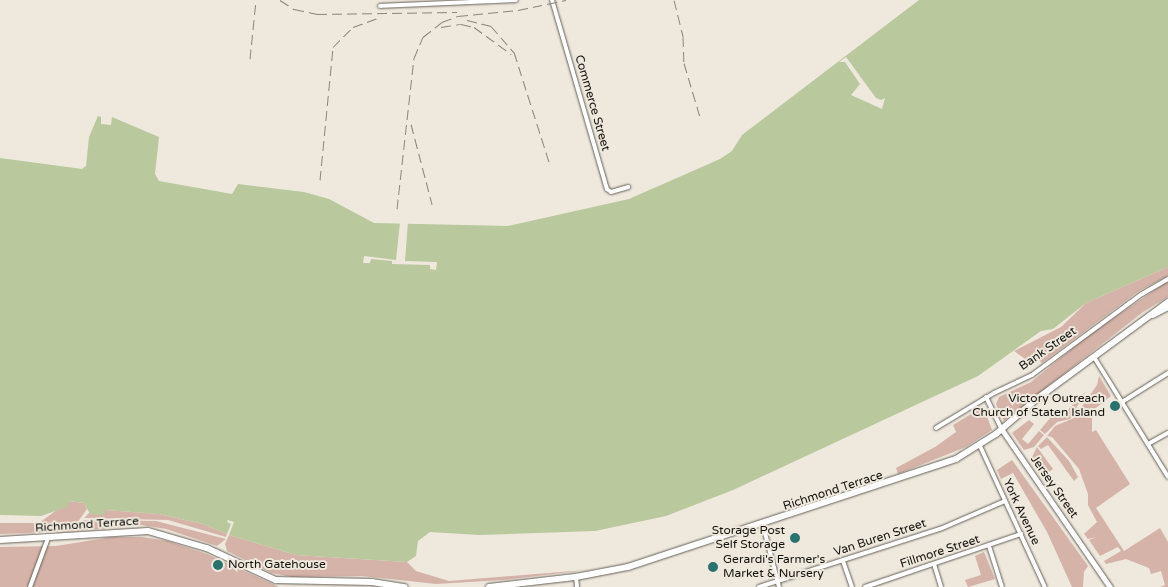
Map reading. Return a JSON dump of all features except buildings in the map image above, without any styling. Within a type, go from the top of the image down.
[{"type":"main road","name":"Richmond Terrace","points":[[489,587],[576,578],[628,567],[764,525],[937,467],[980,446],[1142,320],[1168,302]]},
{"type":"main road","name":"Richmond Terrace","points":[[1142,320],[1168,307]]},
{"type":"main road","name":"Richmond Terrace","points":[[0,540],[48,538],[114,531],[154,532],[226,555],[272,579],[405,587]]},
{"type":"street","points":[[380,6],[516,0]]},
{"type":"street","name":"Commerce Street","points":[[552,0],[607,189],[611,192],[628,187]]},
{"type":"street","name":"Bank Street","points":[[936,428],[986,397],[1029,376],[1142,294],[1168,279]]},
{"type":"street","points":[[1094,357],[1168,476]]},
{"type":"street","points":[[1122,402],[1168,373]]},
{"type":"street","name":"Jersey Street","points":[[986,397],[1002,430],[1110,587]]},
{"type":"street","points":[[1148,444],[1168,432]]},
{"type":"street","name":"York Avenue","points":[[980,446],[1045,587]]},
{"type":"street","name":"Van Buren Street","points":[[759,587],[778,585],[940,529],[1005,501]]},
{"type":"street","points":[[764,525],[778,585]]},
{"type":"street","name":"Fillmore Street","points":[[865,587],[1021,534]]},
{"type":"street","points":[[30,587],[48,538]]},
{"type":"street","points":[[989,546],[1002,587]]},
{"type":"street","points":[[843,561],[852,587]]},
{"type":"street","points":[[934,564],[941,587]]},
{"type":"street","points":[[576,578],[578,587]]},
{"type":"shaded area","points":[[919,0],[1168,0],[1168,267],[1086,303],[1053,329],[1041,331],[978,376],[733,490],[666,516],[595,531],[480,535],[430,532],[418,541],[416,556],[407,562],[296,555],[229,535],[234,522],[228,520],[227,522],[231,524],[227,534],[203,524],[159,514],[105,510],[104,515],[90,514],[84,503],[69,501],[67,507],[41,516],[0,515],[0,158],[82,169],[86,166],[89,137],[98,116],[101,117],[101,124],[111,125],[112,117],[159,137],[155,174],[159,181],[232,194],[238,184],[304,192],[329,199],[374,223],[508,226],[629,199],[720,159],[732,151],[742,135]]},
{"type":"shaded area","points":[[1168,267],[1168,276],[1139,291],[1042,363],[1036,357],[1028,361],[1014,351],[1061,327],[1086,303]]},
{"type":"shaded area","points":[[1168,281],[1168,297],[1143,312],[1004,421],[996,404],[999,397],[1031,382],[1089,335]]},
{"type":"shaded area","points":[[1099,376],[1111,396],[1092,411],[1092,432],[1096,430],[1130,484],[1096,508],[1124,551],[1160,528],[1168,542],[1168,587],[1160,587],[1165,585],[1161,571],[1151,574],[1149,568],[1126,559],[1106,564],[1104,561],[1121,551],[1118,547],[1100,556],[1089,540],[1096,537],[1088,539],[1084,534],[1097,522],[1088,505],[1088,494],[1079,469],[1052,437],[1047,436],[1055,426],[1074,418],[1097,385]]},
{"type":"shaded area","points":[[1086,391],[1070,419],[1057,422],[1045,434],[1040,430],[1057,410],[1063,415]]},
{"type":"shaded area","points":[[984,408],[992,430],[966,447],[898,474],[896,468],[935,447],[956,432],[953,425]]},
{"type":"shaded area","points":[[1029,420],[1034,424],[1022,439],[1028,444],[1039,431],[1044,435],[1034,447],[1024,450],[1012,433]]},
{"type":"shaded area","points":[[1047,437],[1069,461],[1078,477],[1074,481],[1048,445],[1041,449],[1038,446]]},
{"type":"shaded area","points":[[1037,447],[1053,469],[1043,476],[1031,459]]},
{"type":"shaded area","points":[[1012,460],[1088,566],[1084,572],[1083,587],[1072,587],[1047,532],[1013,473],[1001,479],[997,470]]},
{"type":"shaded area","points":[[69,501],[84,503],[87,509],[75,526],[51,532],[0,534],[0,523],[39,523]]},
{"type":"shaded area","points":[[105,510],[159,514],[203,524],[227,534],[226,537],[168,520],[84,518],[89,513]]},
{"type":"shaded area","points":[[84,520],[156,521],[226,539],[217,546],[166,529],[141,525],[55,533],[79,526]]},
{"type":"shaded area","points":[[229,535],[296,555],[407,562],[416,571],[449,581],[586,570],[503,580],[436,584],[362,576],[292,577],[272,573],[227,551],[225,544]]},
{"type":"shaded area","points":[[112,537],[142,537],[167,541],[207,554],[279,587],[0,587],[0,547],[56,546]]},
{"type":"shaded area","points":[[984,552],[995,579],[968,587],[965,580],[981,575],[975,556]]},
{"type":"pier","points":[[846,57],[876,98],[881,100],[885,98],[882,109],[851,95],[860,84],[845,62],[839,62]]},
{"type":"pier","points":[[400,222],[408,222],[405,261],[437,262],[436,270],[430,269],[430,265],[392,264],[392,261],[371,259],[370,263],[363,263],[364,256],[396,260]]},
{"type":"railway","points":[[250,59],[256,0]]},
{"type":"railway","points":[[280,0],[294,9],[317,14],[457,12]]},
{"type":"railway","points":[[397,209],[414,58],[423,37],[442,22],[458,16],[518,10],[566,0]]},
{"type":"railway","points":[[674,0],[683,37],[684,63],[700,117]]},
{"type":"railway","points":[[320,180],[333,47],[353,27],[381,17]]},
{"type":"railway","points":[[467,20],[491,26],[514,52],[549,162]]},
{"type":"railway","points":[[441,27],[461,24],[474,27],[511,54]]},
{"type":"railway","points":[[411,124],[432,204]]},
{"type":"place","name":"Victory Outreach Church of Staten Island","points":[[1115,406]]},
{"type":"place","name":"Storage Post Self Storage","points":[[795,538]]},
{"type":"place","name":"North Gatehouse","points":[[218,565]]},
{"type":"place","name":"Gerardi's Farmer's Market & Nursery","points":[[713,567]]}]
